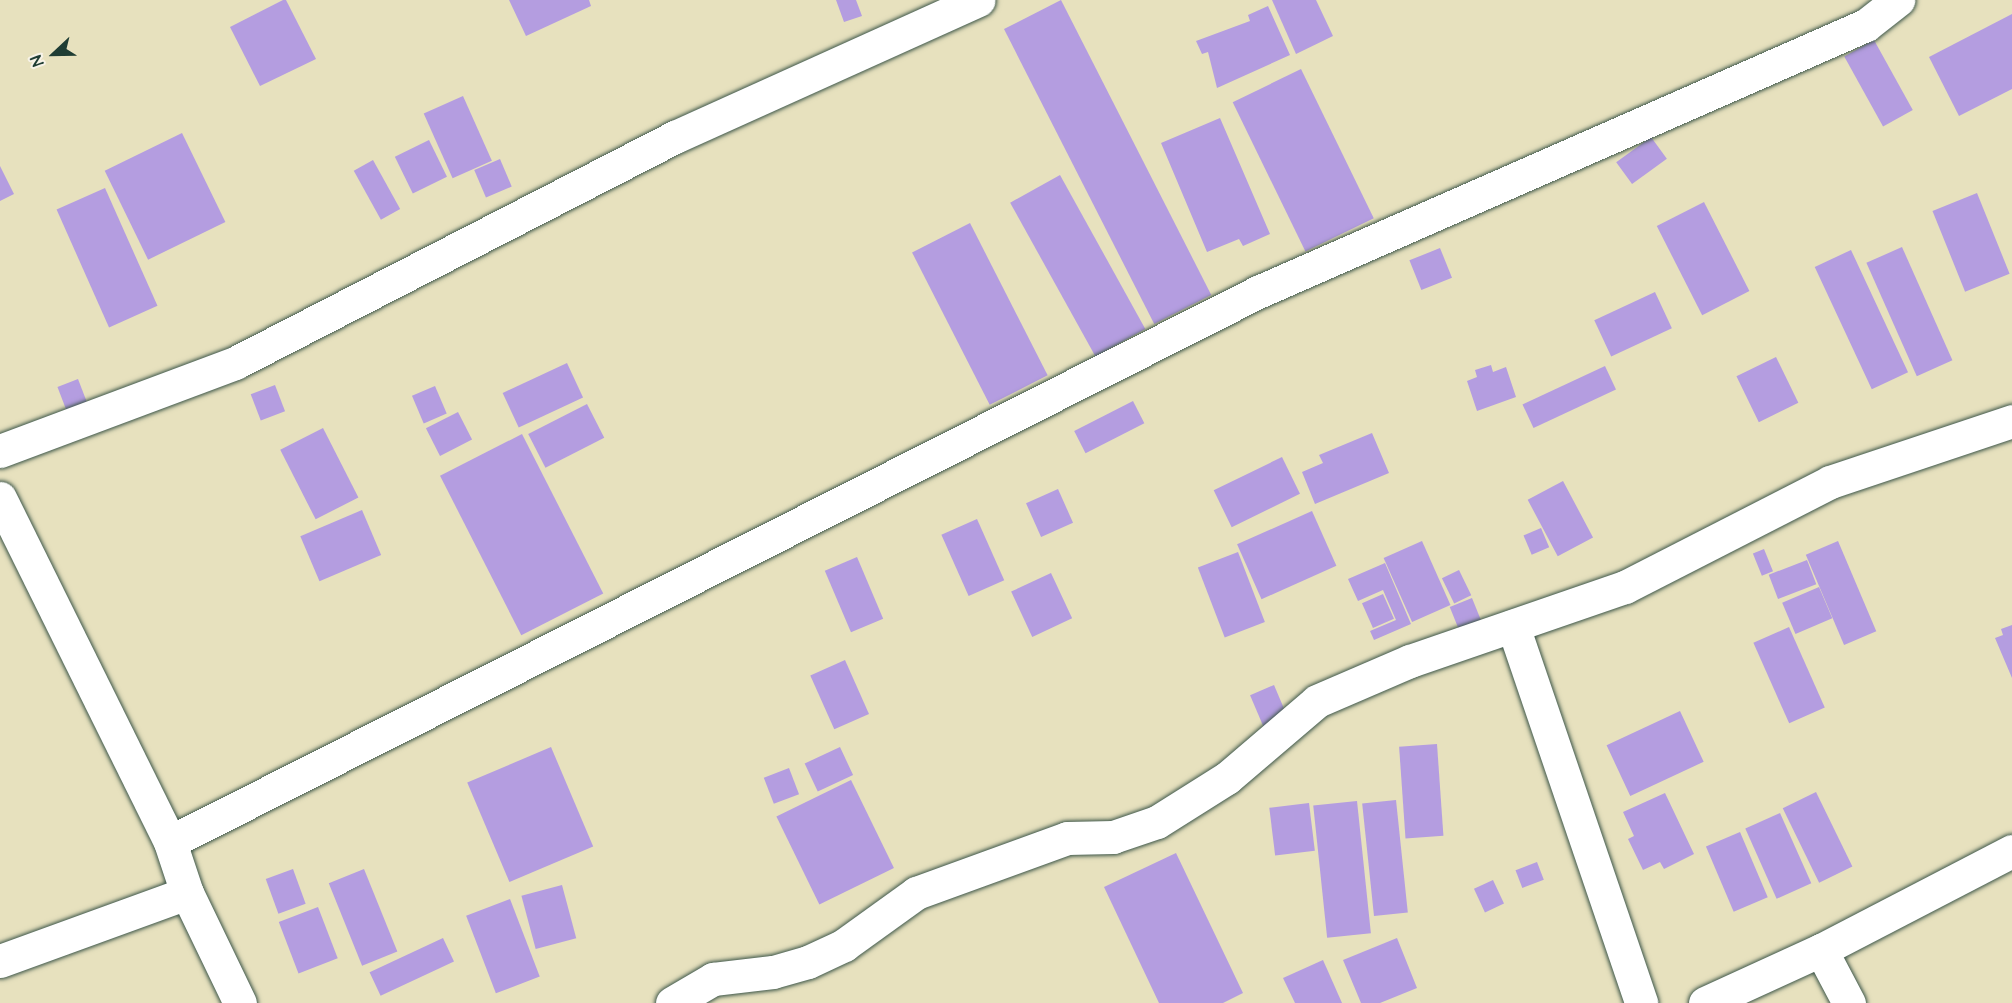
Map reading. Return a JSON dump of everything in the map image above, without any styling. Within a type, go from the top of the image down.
[{"type":"street","points":[[0,451],[235,363],[675,137],[979,0]]},
{"type":"street","points":[[170,842],[1258,292],[1866,25],[1898,0]]},
{"type":"street","points":[[672,1003],[713,979],[773,972],[808,962],[844,945],[916,893],[1067,838],[1113,837],[1157,822],[1227,778],[1317,701],[1410,661],[1625,587],[1830,482],[2012,421]]},
{"type":"street","points":[[1,501],[170,842],[187,893],[240,1003]]},
{"type":"street","points":[[1513,626],[1641,1003]]},
{"type":"street","points":[[1705,1003],[1821,951],[2012,851]]},
{"type":"street","points":[[0,961],[187,893]]},
{"type":"street","points":[[1821,951],[1849,1003]]},
{"type":"building","points":[[286,0],[316,59],[260,86],[230,27]]},
{"type":"building","points":[[509,0],[589,0],[591,6],[526,36]]},
{"type":"building","points":[[836,0],[856,0],[862,16],[844,22]]},
{"type":"building","points":[[1061,0],[1211,295],[1154,324],[1004,29]]},
{"type":"building","points":[[1272,0],[1316,0],[1333,36],[1296,54]]},
{"type":"building","points":[[1268,6],[1290,55],[1217,88],[1208,52],[1202,54],[1196,41],[1250,21],[1248,15]]},
{"type":"building","points":[[2012,14],[2012,89],[1959,116],[1929,57]]},
{"type":"building","points":[[1874,40],[1913,110],[1883,126],[1844,56]]},
{"type":"building","points":[[1301,69],[1374,218],[1305,252],[1233,102]]},
{"type":"building","points":[[463,96],[492,161],[453,178],[424,113]]},
{"type":"building","points":[[1220,118],[1270,234],[1243,246],[1239,239],[1207,252],[1161,143]]},
{"type":"building","points":[[182,133],[225,222],[148,260],[105,171]]},
{"type":"building","points":[[1651,137],[1667,159],[1632,184],[1616,162]]},
{"type":"building","points":[[429,140],[447,177],[413,194],[395,157]]},
{"type":"building","points":[[500,159],[512,187],[486,198],[474,170]]},
{"type":"building","points":[[373,160],[400,209],[381,220],[354,171]]},
{"type":"building","points":[[0,166],[14,194],[0,201]]},
{"type":"building","points":[[1060,175],[1145,329],[1095,357],[1010,203]]},
{"type":"building","points":[[105,188],[157,306],[109,327],[57,210]]},
{"type":"building","points":[[1977,193],[2010,274],[1965,292],[1932,211]]},
{"type":"building","points":[[1704,202],[1749,291],[1702,315],[1657,226]]},
{"type":"building","points":[[970,223],[1048,375],[990,405],[912,253]]},
{"type":"building","points":[[1902,247],[1952,360],[1917,376],[1866,263]]},
{"type":"building","points":[[1440,248],[1452,278],[1421,290],[1409,260]]},
{"type":"building","points":[[1851,250],[1908,372],[1872,389],[1815,267]]},
{"type":"building","points":[[1655,292],[1672,328],[1611,357],[1594,320]]},
{"type":"building","points":[[1776,357],[1798,403],[1759,422],[1736,376]]},
{"type":"building","points":[[567,363],[583,397],[519,427],[503,393]]},
{"type":"building","points":[[1491,365],[1493,372],[1506,367],[1516,397],[1477,411],[1467,381],[1477,377],[1475,370]]},
{"type":"building","points":[[1605,366],[1616,390],[1534,428],[1523,404]]},
{"type":"building","points":[[78,379],[87,403],[67,411],[57,387]]},
{"type":"building","points":[[275,385],[285,411],[261,420],[251,394]]},
{"type":"building","points":[[435,386],[447,414],[424,423],[412,396]]},
{"type":"building","points":[[1133,401],[1144,423],[1086,453],[1074,431]]},
{"type":"building","points":[[587,404],[604,438],[545,468],[528,434]]},
{"type":"building","points":[[458,412],[472,440],[440,456],[426,428]]},
{"type":"building","points":[[323,428],[358,497],[316,519],[280,450]]},
{"type":"building","points":[[1372,433],[1389,473],[1315,504],[1302,472],[1323,463],[1319,455]]},
{"type":"building","points":[[522,434],[603,593],[521,635],[440,476]]},
{"type":"building","points":[[1282,457],[1300,494],[1232,527],[1214,490]]},
{"type":"building","points":[[1563,481],[1593,538],[1558,556],[1528,500]]},
{"type":"building","points":[[1058,489],[1073,523],[1041,537],[1026,503]]},
{"type":"building","points":[[362,510],[381,555],[319,581],[300,536]]},
{"type":"building","points":[[1312,511],[1336,566],[1261,599],[1237,544]]},
{"type":"building","points":[[977,519],[1004,580],[969,596],[941,535]]},
{"type":"building","points":[[1541,528],[1549,547],[1532,555],[1524,535]]},
{"type":"building","points":[[1422,541],[1450,605],[1412,622],[1384,558]]},
{"type":"building","points":[[1838,541],[1876,631],[1844,645],[1806,555]]},
{"type":"building","points":[[1764,549],[1773,571],[1762,576],[1753,553]]},
{"type":"building","points":[[1238,552],[1265,622],[1225,637],[1198,567]]},
{"type":"building","points":[[857,557],[883,619],[851,632],[825,571]]},
{"type":"building","points":[[1807,560],[1816,584],[1778,599],[1769,575]]},
{"type":"building","points":[[1385,563],[1411,624],[1374,640],[1370,631],[1396,620],[1383,590],[1358,601],[1348,579]]},
{"type":"building","points":[[1459,570],[1471,595],[1454,603],[1442,578]]},
{"type":"building","points":[[1051,573],[1072,618],[1032,637],[1011,592]]},
{"type":"building","points":[[1819,587],[1832,618],[1795,634],[1782,603]]},
{"type":"building","points":[[1383,594],[1394,619],[1373,628],[1362,603]]},
{"type":"building","points":[[1472,598],[1481,620],[1459,629],[1450,607]]},
{"type":"building","points":[[2012,625],[2012,678],[1995,638],[2003,635],[2001,629]]},
{"type":"building","points":[[1789,627],[1825,707],[1789,723],[1753,643]]},
{"type":"building","points":[[845,660],[869,714],[834,729],[810,675]]},
{"type":"building","points":[[1274,685],[1289,721],[1265,731],[1250,695]]},
{"type":"building","points":[[1680,711],[1704,762],[1630,796],[1607,745]]},
{"type":"building","points":[[1437,744],[1443,836],[1406,838],[1399,747]]},
{"type":"building","points":[[551,747],[593,846],[509,882],[467,783]]},
{"type":"building","points":[[840,747],[853,775],[818,792],[805,763]]},
{"type":"building","points":[[789,768],[799,794],[774,804],[764,778]]},
{"type":"building","points":[[851,780],[894,868],[819,904],[776,816]]},
{"type":"building","points":[[1816,792],[1852,867],[1819,883],[1783,808]]},
{"type":"building","points":[[1665,793],[1694,854],[1664,869],[1660,862],[1643,870],[1628,839],[1634,836],[1623,812]]},
{"type":"building","points":[[1396,800],[1408,912],[1374,916],[1362,804]]},
{"type":"building","points":[[1357,801],[1371,933],[1327,938],[1313,806]]},
{"type":"building","points":[[1309,803],[1315,851],[1275,856],[1269,808]]},
{"type":"building","points":[[1780,813],[1811,883],[1777,899],[1745,828]]},
{"type":"building","points":[[1740,832],[1768,897],[1734,912],[1706,846]]},
{"type":"building","points":[[1176,853],[1243,993],[1223,1003],[1159,1003],[1104,887]]},
{"type":"building","points":[[1537,862],[1544,880],[1522,888],[1516,870]]},
{"type":"building","points":[[293,869],[306,904],[278,914],[266,879]]},
{"type":"building","points":[[364,869],[397,952],[362,966],[329,883]]},
{"type":"building","points":[[1493,880],[1504,904],[1485,912],[1474,889]]},
{"type":"building","points":[[562,885],[576,938],[536,949],[521,896]]},
{"type":"building","points":[[510,899],[540,976],[496,993],[466,916]]},
{"type":"building","points":[[318,907],[338,958],[298,973],[279,922]]},
{"type":"building","points":[[443,938],[454,962],[381,996],[370,972]]},
{"type":"building","points":[[1397,938],[1417,988],[1380,1003],[1361,1003],[1343,960]]},
{"type":"building","points":[[1323,960],[1342,1003],[1295,1003],[1283,978]]}]
